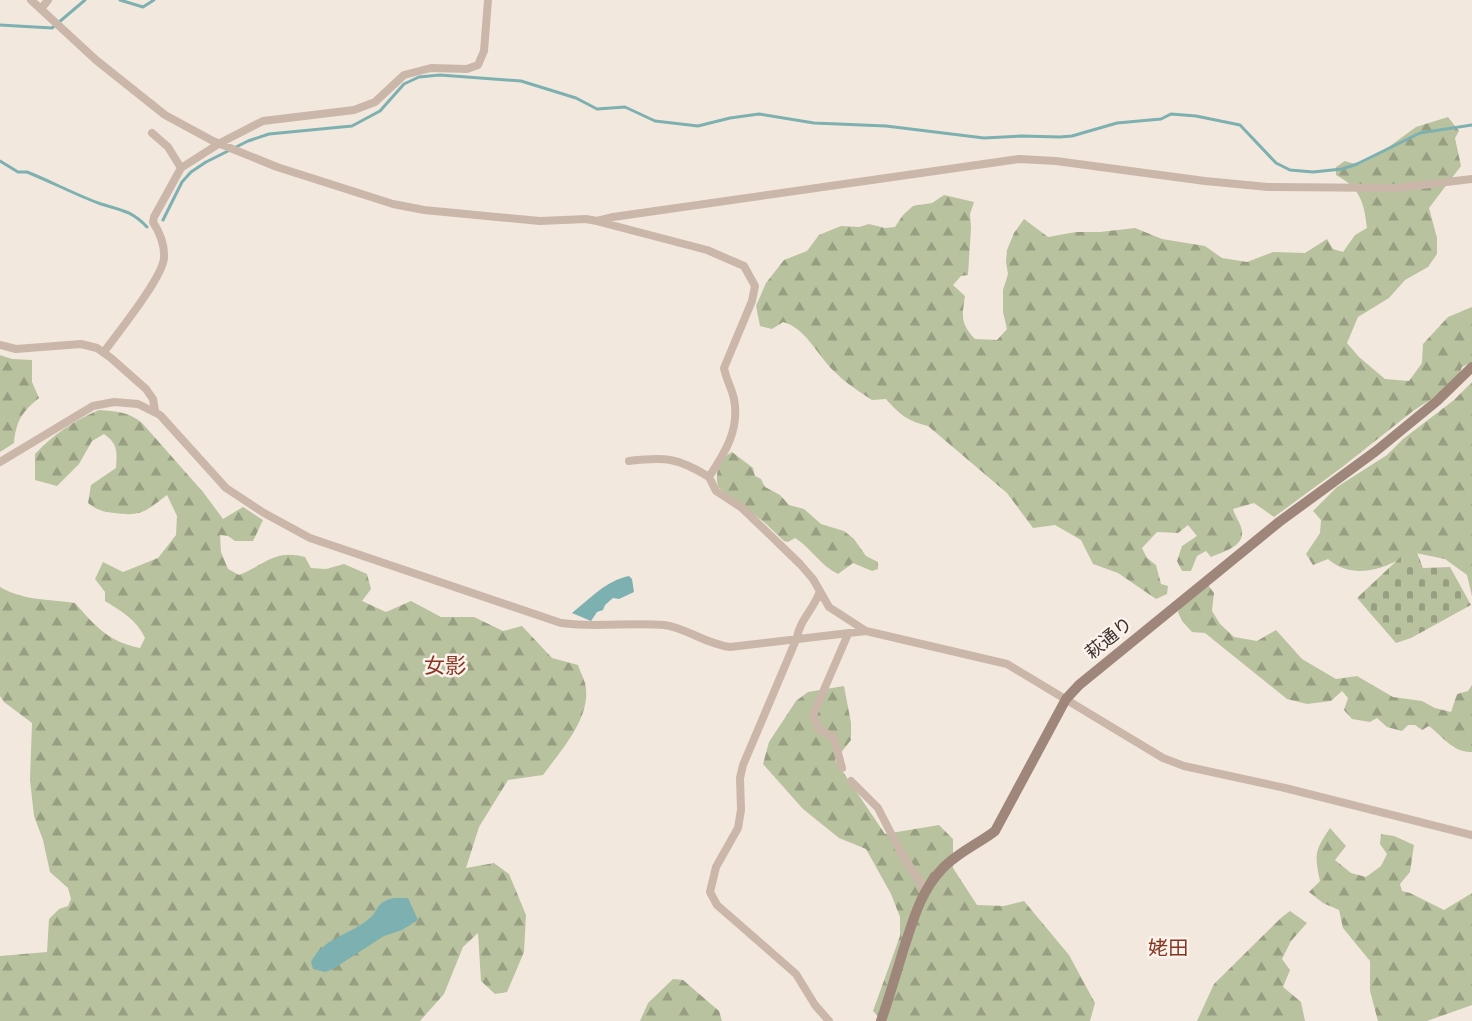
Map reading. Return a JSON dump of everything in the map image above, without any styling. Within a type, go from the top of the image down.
[{"type":"street","points":[[31,0],[96,60],[153,107],[220,143],[277,167],[393,204],[424,210],[540,221],[586,219],[597,221],[707,250],[744,266],[750,273],[755,286],[752,301],[724,368],[737,416],[724,453],[709,477]]},
{"type":"street","points":[[41,9],[48,0]]},
{"type":"street","points":[[104,352],[162,269],[163,248],[160,233],[153,222],[181,168],[220,143],[263,121],[365,107],[381,97],[404,75],[431,68],[467,69],[478,65],[484,51],[488,0]]},
{"type":"street","points":[[152,133],[168,147],[181,168]]},
{"type":"street","points":[[597,221],[1019,159],[1056,161],[1268,187],[1397,188],[1472,179]]},
{"type":"street","points":[[0,345],[16,349],[81,344],[97,348],[146,389],[153,399],[155,411]]},
{"type":"street","name":"萩通り","points":[[881,1021],[916,910],[926,890],[944,867],[960,853],[995,831],[1066,699],[1097,669],[1279,522],[1420,416],[1472,367]]},
{"type":"street","points":[[0,462],[93,406],[124,401],[138,404],[155,411],[168,422],[226,488],[264,513],[310,538],[561,623],[583,626],[666,626],[715,645],[730,647],[866,631],[1007,664],[1163,758],[1184,766],[1285,788],[1472,835]]},
{"type":"street","points":[[629,461],[661,457],[687,463],[709,477],[716,491],[742,508],[800,564],[813,579],[829,607]]},
{"type":"street","points":[[819,591],[815,604],[799,626],[796,640],[743,765],[738,828],[716,867],[710,892],[717,905],[796,974],[815,1005],[829,1021]]},
{"type":"street","points":[[815,604],[829,607],[866,631]]},
{"type":"street","points":[[842,768],[834,738],[818,728],[813,715],[848,633]]},
{"type":"street","points":[[851,781],[878,808],[900,851],[926,890]]},
{"type":"green space","points":[[1448,117],[1459,131],[1455,138],[1461,166],[1429,208],[1437,238],[1437,254],[1428,267],[1405,280],[1389,298],[1358,317],[1347,343],[1359,357],[1385,379],[1409,381],[1422,363],[1423,344],[1448,317],[1472,307],[1472,362],[1462,367],[1458,377],[1433,398],[1274,517],[1254,503],[1233,509],[1242,531],[1240,541],[1211,557],[1206,551],[1197,556],[1191,571],[1182,571],[1177,561],[1182,546],[1197,536],[1188,525],[1178,533],[1157,532],[1142,548],[1147,558],[1156,565],[1161,584],[1168,586],[1167,594],[1156,599],[1118,573],[1093,564],[1081,540],[1055,525],[1033,528],[1007,493],[928,426],[905,417],[886,399],[872,400],[849,385],[830,367],[806,337],[792,326],[783,322],[772,329],[760,326],[756,306],[766,283],[784,260],[807,251],[819,235],[841,226],[859,227],[869,224],[885,228],[895,227],[913,206],[932,203],[944,195],[974,202],[970,214],[968,275],[961,276],[953,285],[965,296],[964,324],[975,339],[997,340],[1007,329],[1003,312],[1003,290],[1008,274],[1007,250],[1014,233],[1024,219],[1048,237],[1076,232],[1135,228],[1162,239],[1205,246],[1222,258],[1247,262],[1273,252],[1305,253],[1327,239],[1333,249],[1343,252],[1355,235],[1367,228],[1362,203],[1356,191],[1336,175],[1336,167],[1345,161],[1358,165],[1379,154],[1416,127]]},
{"type":"green space","points":[[0,355],[12,359],[32,360],[32,382],[39,398],[21,418],[16,429],[14,443],[0,452]]},
{"type":"green space","points":[[1472,382],[1472,596],[1467,575],[1445,559],[1411,552],[1391,563],[1370,570],[1348,570],[1328,559],[1313,565],[1306,554],[1320,533],[1321,520],[1313,511],[1337,487],[1387,455],[1403,439],[1454,400]]},
{"type":"green space","points":[[99,410],[132,416],[142,423],[203,492],[223,519],[243,507],[263,520],[253,541],[235,541],[228,536],[220,535],[221,552],[228,569],[239,575],[270,559],[285,555],[305,557],[311,568],[326,569],[344,564],[367,574],[371,589],[362,601],[386,612],[411,601],[441,617],[474,617],[503,631],[522,626],[552,658],[578,665],[585,683],[586,695],[584,708],[574,732],[543,775],[508,780],[479,827],[466,868],[494,863],[509,874],[526,915],[524,952],[507,992],[495,994],[481,981],[478,933],[463,947],[444,994],[420,1021],[0,1021],[0,956],[47,952],[49,919],[59,909],[68,906],[71,899],[68,888],[50,872],[43,840],[34,816],[30,780],[32,723],[4,702],[0,696],[0,587],[18,595],[36,599],[75,603],[103,632],[120,642],[140,648],[145,638],[142,632],[128,616],[105,601],[105,592],[95,579],[103,562],[123,572],[158,558],[176,535],[177,516],[167,495],[143,512],[131,514],[104,511],[88,503],[91,485],[116,468],[116,448],[104,434],[92,441],[79,464],[57,486],[35,480],[35,454],[64,429]]},
{"type":"green space","points":[[732,452],[753,468],[755,476],[761,479],[765,487],[780,495],[789,505],[804,509],[821,524],[844,531],[854,539],[866,556],[878,562],[878,569],[872,571],[853,563],[838,574],[795,538],[788,542],[784,541],[764,522],[719,488],[717,473],[724,458]]},
{"type":"green space","points":[[1416,550],[1423,568],[1450,567],[1471,605],[1411,638],[1396,643],[1357,598],[1406,552]]},
{"type":"green space","points":[[1208,585],[1214,593],[1212,611],[1220,624],[1234,637],[1257,641],[1276,630],[1302,659],[1336,679],[1357,676],[1393,697],[1422,701],[1435,708],[1451,712],[1457,694],[1468,691],[1472,685],[1472,752],[1454,747],[1429,726],[1422,730],[1415,725],[1408,725],[1402,731],[1387,727],[1377,718],[1370,722],[1352,719],[1344,710],[1348,698],[1342,691],[1331,701],[1307,704],[1287,699],[1205,633],[1192,632],[1182,621],[1178,612],[1183,604]]},
{"type":"green space","points":[[844,686],[851,723],[851,740],[835,760],[885,834],[939,825],[953,839],[953,868],[977,905],[1004,906],[1024,901],[1069,955],[1095,1003],[1090,1021],[882,1021],[873,1011],[900,936],[900,917],[891,894],[866,849],[839,838],[803,809],[763,764],[769,742],[796,701],[808,692]]},
{"type":"green space","points":[[1330,828],[1346,846],[1335,860],[1351,873],[1366,877],[1381,866],[1387,854],[1380,844],[1381,834],[1394,836],[1414,845],[1410,872],[1400,884],[1402,891],[1444,910],[1472,893],[1472,1005],[1427,1021],[1378,1021],[1370,991],[1370,961],[1343,928],[1339,910],[1323,903],[1309,892],[1320,881],[1317,853]]},
{"type":"green space","points":[[1290,911],[1307,923],[1291,941],[1282,959],[1290,970],[1283,987],[1301,1002],[1305,1021],[1197,1021],[1214,984]]},
{"type":"green space","points":[[673,979],[683,980],[719,1011],[722,1021],[640,1021],[648,1003]]},
{"type":"water","points":[[629,576],[632,579],[634,592],[619,599],[613,598],[603,610],[597,612],[591,621],[572,613],[605,586]]},
{"type":"water","points":[[408,898],[418,920],[402,930],[384,936],[333,969],[325,972],[313,969],[311,962],[322,947],[362,924],[387,900]]},
{"type":"waterway","points":[[0,25],[52,28],[85,0]]},
{"type":"waterway","points":[[120,0],[143,7],[154,0]]},
{"type":"waterway","points":[[163,220],[182,182],[191,172],[206,162],[248,141],[269,134],[352,126],[380,111],[404,84],[419,77],[440,75],[521,81],[576,98],[597,109],[625,107],[655,121],[698,126],[759,114],[814,123],[886,126],[984,138],[1060,137],[1072,136],[1117,123],[1161,119],[1171,114],[1196,116],[1240,125],[1276,163],[1290,170],[1313,172],[1342,169],[1357,164],[1420,133],[1472,125]]},
{"type":"waterway","points":[[0,161],[18,172],[27,172],[126,212],[147,227]]},
{"type":"district","name":"女影","points":[[445,666]]},
{"type":"district","name":"姥田","points":[[1168,948]]}]
